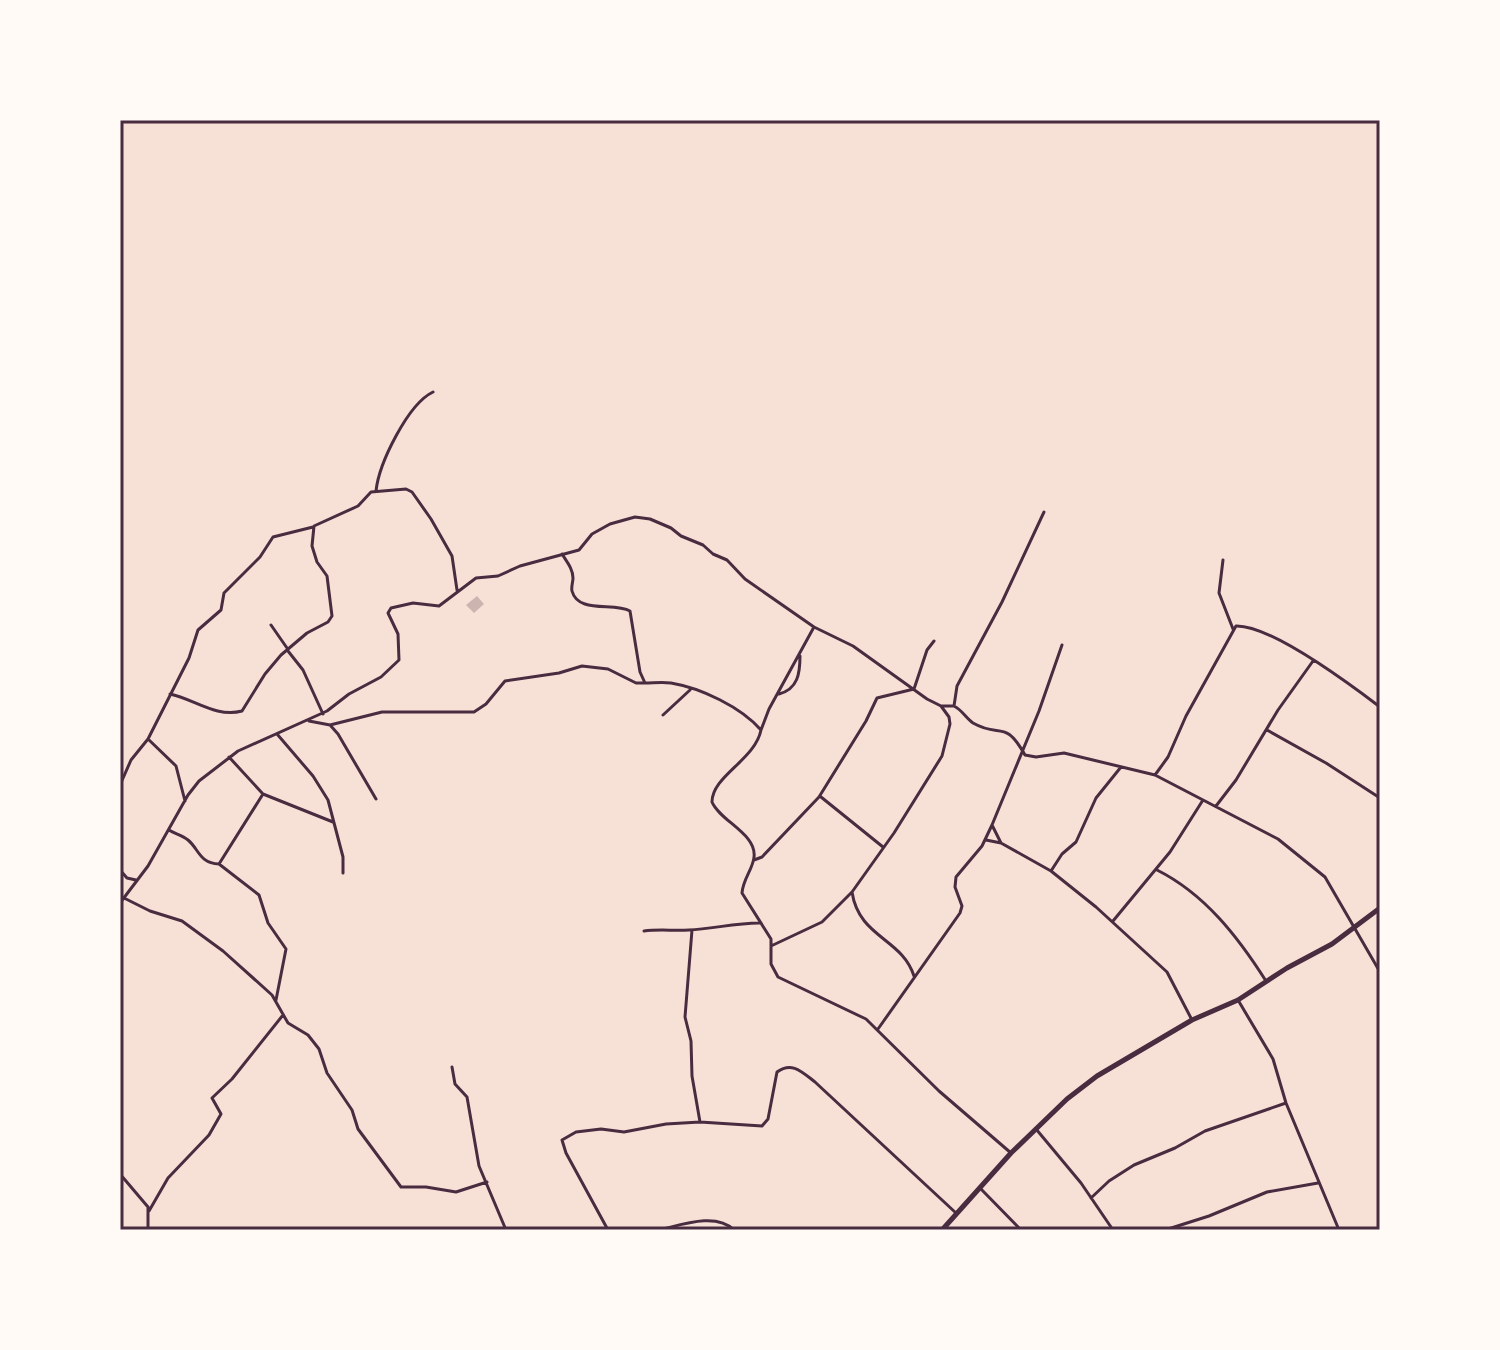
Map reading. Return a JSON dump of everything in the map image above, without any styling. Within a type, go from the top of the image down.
[{"type":"main road","points":[[942,1230],[1011,1153],[1067,1099],[1097,1076],[1192,1020],[1238,1000],[1356,928],[1380,908]]},
{"type":"street","points":[[376,491],[387,452],[409,413],[417,402],[433,392]]},
{"type":"street","points":[[120,785],[131,760],[148,739],[189,658],[198,630],[221,610],[224,593],[260,557],[273,537],[314,526],[358,506],[367,494],[406,489],[415,495],[452,556],[457,592]]},
{"type":"street","points":[[954,706],[957,686],[1002,602],[1044,512]]},
{"type":"street","points":[[120,903],[199,781],[229,757],[323,714],[349,694],[381,677],[399,660],[398,634],[388,613],[391,608],[413,603],[439,606],[476,578],[498,576],[579,550],[592,534],[610,524],[635,517],[650,519],[671,528],[727,560],[745,579],[814,627],[841,639],[941,706],[949,717],[942,756],[852,892],[822,922],[771,946]]},
{"type":"street","points":[[170,694],[213,710],[237,713],[246,707],[265,674],[287,649],[328,622],[332,613],[327,576],[317,562],[312,546],[314,526]]},
{"type":"street","points":[[562,554],[572,569],[571,590],[579,601],[630,611],[640,672],[645,683]]},
{"type":"street","points":[[1223,560],[1219,593],[1233,629]]},
{"type":"street","points":[[271,625],[303,670],[323,714]]},
{"type":"street","points":[[1155,775],[1168,757],[1233,629],[1242,625],[1313,661],[1380,707]]},
{"type":"street","points":[[814,627],[769,709],[752,750],[714,789],[712,796],[714,808],[751,843],[754,860],[744,879],[742,893],[767,932],[773,970],[778,977],[852,1011],[877,1030],[939,1091],[1011,1153]]},
{"type":"street","points":[[914,689],[927,650],[934,641]]},
{"type":"street","points":[[877,1030],[960,913],[962,906],[955,887],[956,877],[992,825],[1062,645]]},
{"type":"street","points":[[779,694],[790,689],[799,675],[800,654]]},
{"type":"street","points":[[1216,806],[1313,661]]},
{"type":"street","points":[[309,721],[330,725],[382,712],[474,712],[486,704],[505,681],[559,673],[582,666],[608,669],[636,683],[674,683],[722,701],[745,714],[761,730]]},
{"type":"street","points":[[754,860],[762,857],[819,797],[877,698],[914,689]]},
{"type":"street","points":[[663,715],[690,690]]},
{"type":"street","points":[[941,706],[954,706],[972,722],[1011,734],[1031,757],[1064,753],[1155,775],[1278,839],[1325,877],[1380,972]]},
{"type":"street","points":[[330,725],[376,799]]},
{"type":"street","points":[[1266,729],[1380,798]]},
{"type":"street","points":[[277,734],[328,800],[343,857],[343,873]]},
{"type":"street","points":[[148,739],[176,766],[185,801]]},
{"type":"street","points":[[229,757],[263,794],[333,822]]},
{"type":"street","points":[[1051,871],[1062,854],[1076,842],[1096,798],[1121,767]]},
{"type":"street","points":[[219,864],[263,794]]},
{"type":"street","points":[[819,797],[836,807],[883,847]]},
{"type":"street","points":[[1112,922],[1157,870],[1203,800]]},
{"type":"street","points":[[992,825],[1001,843]]},
{"type":"street","points":[[169,830],[192,843],[197,853],[208,862],[219,864],[259,895],[268,923],[286,949],[276,1000]]},
{"type":"street","points":[[985,839],[1001,843],[1051,871],[1112,922],[1167,972],[1192,1020]]},
{"type":"street","points":[[120,870],[127,878],[136,880]]},
{"type":"street","points":[[1157,870],[1181,884],[1233,931],[1266,981]]},
{"type":"street","points":[[852,892],[856,912],[908,962],[914,976]]},
{"type":"street","points":[[124,898],[150,911],[182,921],[223,951],[276,1000],[290,1026],[308,1035],[319,1049],[327,1073],[352,1110],[358,1129],[397,1183],[406,1188],[426,1187],[456,1192],[487,1182]]},
{"type":"street","points":[[644,931],[759,923]]},
{"type":"street","points":[[692,930],[685,1017],[691,1041],[692,1076],[700,1122]]},
{"type":"street","points":[[1238,1000],[1273,1059],[1286,1103],[1339,1230]]},
{"type":"street","points":[[148,1230],[149,1211],[168,1178],[216,1126],[221,1114],[212,1098],[232,1079],[283,1015]]},
{"type":"street","points":[[452,1067],[455,1084],[467,1097],[476,1151],[506,1230]]},
{"type":"street","points":[[608,1230],[566,1153],[562,1140],[565,1137],[576,1132],[601,1129],[624,1132],[700,1122],[762,1126],[768,1119],[777,1072],[782,1068],[796,1067],[956,1213]]},
{"type":"street","points":[[1091,1198],[1109,1181],[1134,1165],[1205,1131],[1286,1103]]},
{"type":"street","points":[[1036,1129],[1113,1230]]},
{"type":"street","points":[[120,1174],[149,1211]]},
{"type":"street","points":[[1165,1230],[1267,1192],[1319,1183]]},
{"type":"street","points":[[980,1188],[1021,1230]]},
{"type":"street","points":[[659,1230],[713,1221],[727,1224],[734,1230]]},
{"type":"street","points":[[561,1230],[576,1230]]},
{"type":"building","points":[[477,596],[484,604],[474,613],[466,605]]}]
